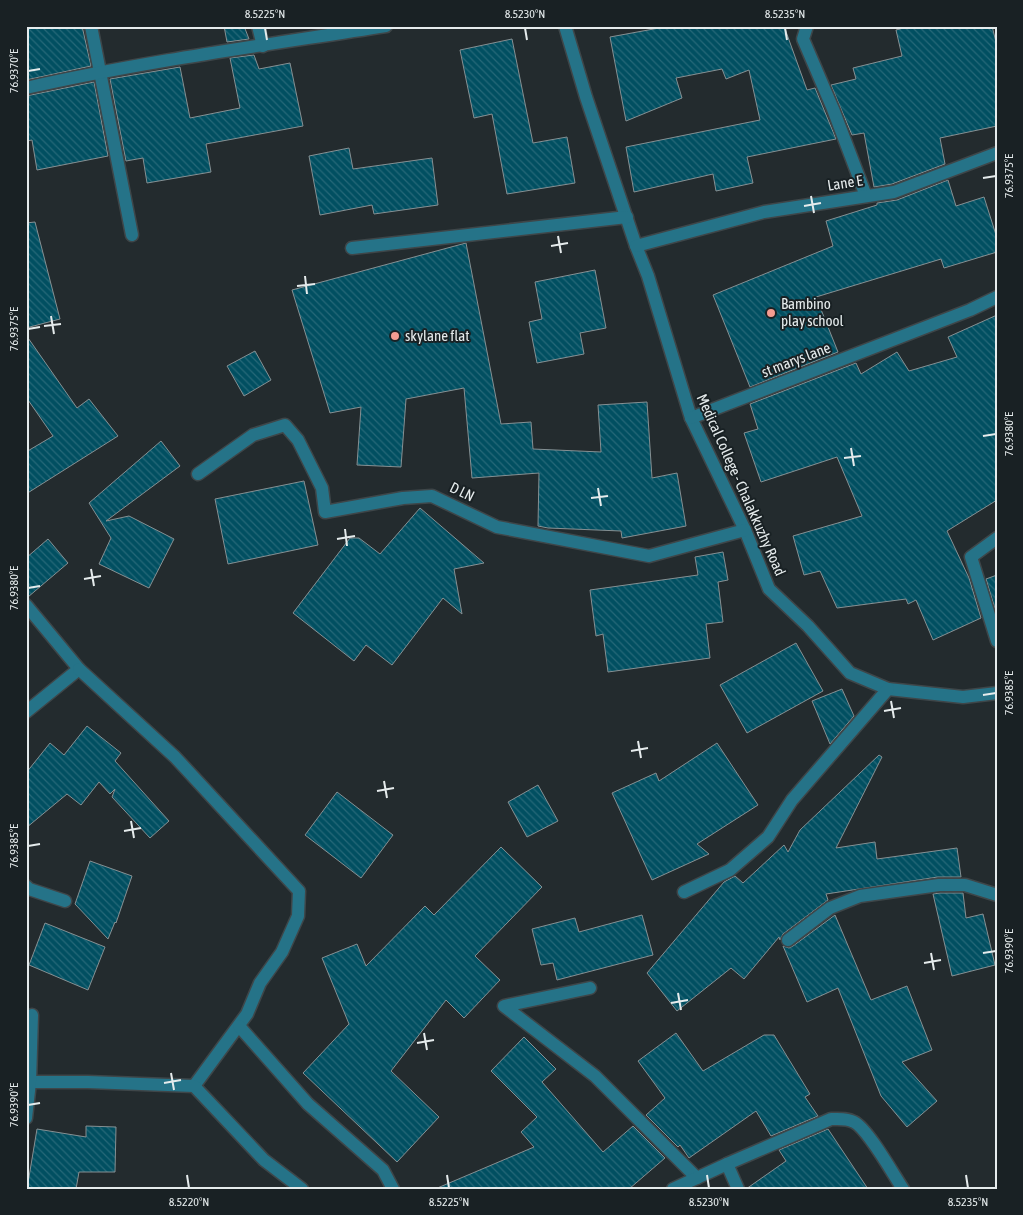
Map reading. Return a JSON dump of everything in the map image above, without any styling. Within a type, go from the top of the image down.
[{"type":"street","points":[[91,26],[132,235]]},
{"type":"street","points":[[258,26],[263,46]]},
{"type":"street","points":[[26,88],[101,72],[222,51],[386,26]]},
{"type":"street","name":"Medical College - Chalakkuzhy Road","points":[[565,26],[586,97],[636,246],[648,276],[691,418],[745,530],[769,589],[808,626],[850,673],[888,689],[963,697],[997,693]]},
{"type":"street","points":[[807,26],[803,39],[833,109],[866,196]]},
{"type":"street","name":"Lane E","points":[[636,246],[764,212],[894,192],[997,153]]},
{"type":"street","points":[[352,248],[626,217]]},
{"type":"street","name":"st marys lane","points":[[691,418],[970,310],[997,297]]},
{"type":"street","name":"D LN","points":[[198,474],[253,435],[285,425],[298,440],[322,488],[325,512],[403,498],[432,496],[496,527],[649,556],[745,530]]},
{"type":"street","points":[[997,538],[971,557],[997,641]]},
{"type":"street","points":[[26,605],[79,669],[176,756],[298,891],[298,916],[282,952],[260,983],[247,1014],[194,1086]]},
{"type":"street","points":[[26,712],[79,669]]},
{"type":"street","points":[[684,892],[730,870],[768,838],[792,800],[888,689]]},
{"type":"street","points":[[788,940],[830,908],[860,896],[939,885],[965,885],[997,895]]},
{"type":"street","points":[[26,886],[29,889],[65,901]]},
{"type":"street","points":[[590,988],[504,1006],[595,1076],[697,1178]]},
{"type":"street","points":[[26,1118],[32,1015]]},
{"type":"street","points":[[239,1026],[308,1104],[383,1170],[393,1189]]},
{"type":"street","points":[[28,1082],[194,1086],[264,1160],[302,1189]]},
{"type":"street","points":[[674,1189],[831,1119],[847,1119],[855,1122],[865,1132],[903,1189]]},
{"type":"street","points":[[727,1164],[738,1189]]},
{"type":"building","points":[[26,26],[82,26],[91,66],[26,80]]},
{"type":"building","points":[[224,26],[244,26],[249,39],[227,42]]},
{"type":"building","points":[[670,26],[784,26],[807,90],[815,88],[836,139],[747,157],[753,183],[716,191],[713,174],[634,192],[626,147],[760,120],[749,70],[726,79],[722,69],[676,78],[682,98],[626,121],[610,37]]},
{"type":"building","points":[[911,26],[992,26],[997,46],[997,126],[940,138],[945,164],[892,184],[874,187],[864,133],[852,135],[831,85],[856,79],[853,68],[902,56],[896,30]]},
{"type":"building","points":[[512,39],[533,143],[567,137],[575,183],[507,194],[492,114],[474,118],[460,50]]},
{"type":"building","points":[[254,55],[259,69],[290,63],[303,126],[206,144],[211,172],[147,183],[143,158],[126,161],[110,79],[180,67],[190,118],[240,108],[230,58]]},
{"type":"building","points":[[94,82],[108,156],[37,170],[32,140],[26,141],[26,96]]},
{"type":"building","points":[[349,148],[353,169],[432,158],[438,205],[374,214],[372,205],[320,215],[309,156]]},
{"type":"building","points":[[948,180],[956,206],[984,197],[997,238],[997,252],[944,268],[941,259],[816,297],[838,352],[750,387],[713,295],[833,246],[826,221],[877,205],[877,203],[897,200]]},
{"type":"building","points":[[35,222],[60,319],[26,328],[26,223]]},
{"type":"building","points":[[466,243],[501,424],[531,422],[533,449],[601,452],[598,405],[647,402],[652,478],[677,473],[686,526],[622,538],[621,531],[538,526],[539,473],[472,478],[464,388],[406,399],[401,467],[357,465],[361,407],[330,413],[292,290]]},
{"type":"building","points":[[595,270],[606,328],[580,333],[584,354],[537,363],[529,322],[542,319],[535,282]]},
{"type":"building","points":[[997,315],[997,500],[947,531],[969,578],[981,618],[933,640],[916,600],[908,604],[906,599],[837,608],[820,571],[804,575],[793,536],[862,516],[837,457],[761,482],[744,433],[758,429],[750,404],[856,363],[861,374],[897,352],[909,371],[957,357],[948,337]]},
{"type":"building","points":[[26,335],[77,408],[89,399],[118,436],[26,494],[26,452],[53,436],[26,397]]},
{"type":"building","points":[[255,351],[271,380],[244,396],[227,366]]},
{"type":"building","points":[[161,441],[180,466],[106,521],[129,516],[174,539],[149,588],[99,564],[111,538],[89,503]]},
{"type":"building","points":[[304,481],[318,545],[228,564],[215,499]]},
{"type":"building","points":[[420,508],[484,563],[454,569],[462,614],[443,598],[392,665],[366,645],[354,661],[293,613],[350,538],[359,538],[380,554]]},
{"type":"building","points":[[48,539],[68,563],[26,597],[26,558]]},
{"type":"building","points":[[723,552],[728,580],[718,582],[723,622],[706,624],[710,658],[608,672],[603,634],[596,636],[590,590],[698,575],[695,557]]},
{"type":"building","points":[[997,575],[997,612],[996,612],[986,579]]},
{"type":"building","points":[[796,643],[823,691],[747,733],[720,685]]},
{"type":"building","points":[[842,689],[854,716],[830,744],[812,701]]},
{"type":"building","points":[[87,726],[121,753],[115,761],[169,821],[150,838],[112,797],[115,789],[110,794],[99,782],[81,805],[67,794],[26,828],[26,773],[50,743],[64,755]]},
{"type":"building","points":[[717,743],[758,805],[697,844],[709,854],[652,880],[612,793],[656,773],[659,781]]},
{"type":"building","points":[[879,755],[882,757],[836,848],[875,842],[877,859],[957,848],[961,877],[938,877],[826,894],[828,900],[783,934],[780,940],[779,937],[744,979],[731,968],[677,1011],[647,973],[724,882],[735,876],[743,883],[784,845],[788,852],[800,830]]},
{"type":"building","points":[[538,785],[558,821],[527,837],[508,802]]},
{"type":"building","points":[[337,792],[393,835],[361,878],[305,835]]},
{"type":"building","points":[[501,847],[542,887],[475,956],[500,980],[464,1018],[446,1000],[391,1071],[439,1117],[397,1162],[303,1073],[349,1024],[322,958],[357,944],[366,966],[425,906],[434,915]]},
{"type":"building","points":[[90,861],[132,876],[116,923],[108,939],[75,904]]},
{"type":"building","points":[[963,893],[966,918],[983,914],[995,965],[952,976],[933,894]]},
{"type":"building","points":[[642,915],[653,955],[557,980],[553,963],[541,965],[532,929],[575,918],[579,932]]},
{"type":"building","points":[[835,915],[871,1000],[907,986],[932,1050],[902,1062],[937,1101],[907,1127],[881,1096],[838,988],[807,1002],[783,946],[789,948],[793,946]]},
{"type":"building","points":[[45,923],[105,947],[88,990],[29,965]]},
{"type":"building","points":[[676,1033],[703,1071],[764,1035],[774,1035],[810,1094],[805,1097],[818,1116],[771,1136],[756,1111],[689,1158],[680,1145],[678,1147],[646,1115],[665,1098],[638,1061]]},
{"type":"building","points":[[524,1037],[556,1069],[542,1082],[603,1152],[633,1126],[665,1158],[629,1189],[435,1189],[534,1147],[521,1132],[537,1117],[491,1071]]},
{"type":"building","points":[[86,1126],[116,1127],[115,1172],[79,1172],[76,1189],[27,1189],[37,1129],[86,1137]]},
{"type":"building","points":[[828,1129],[868,1189],[746,1189],[786,1161],[779,1150]]},
{"type":"place","name":"Bambino play school","points":[[771,313]]},
{"type":"place","name":"skylane flat","points":[[395,336]]}]
